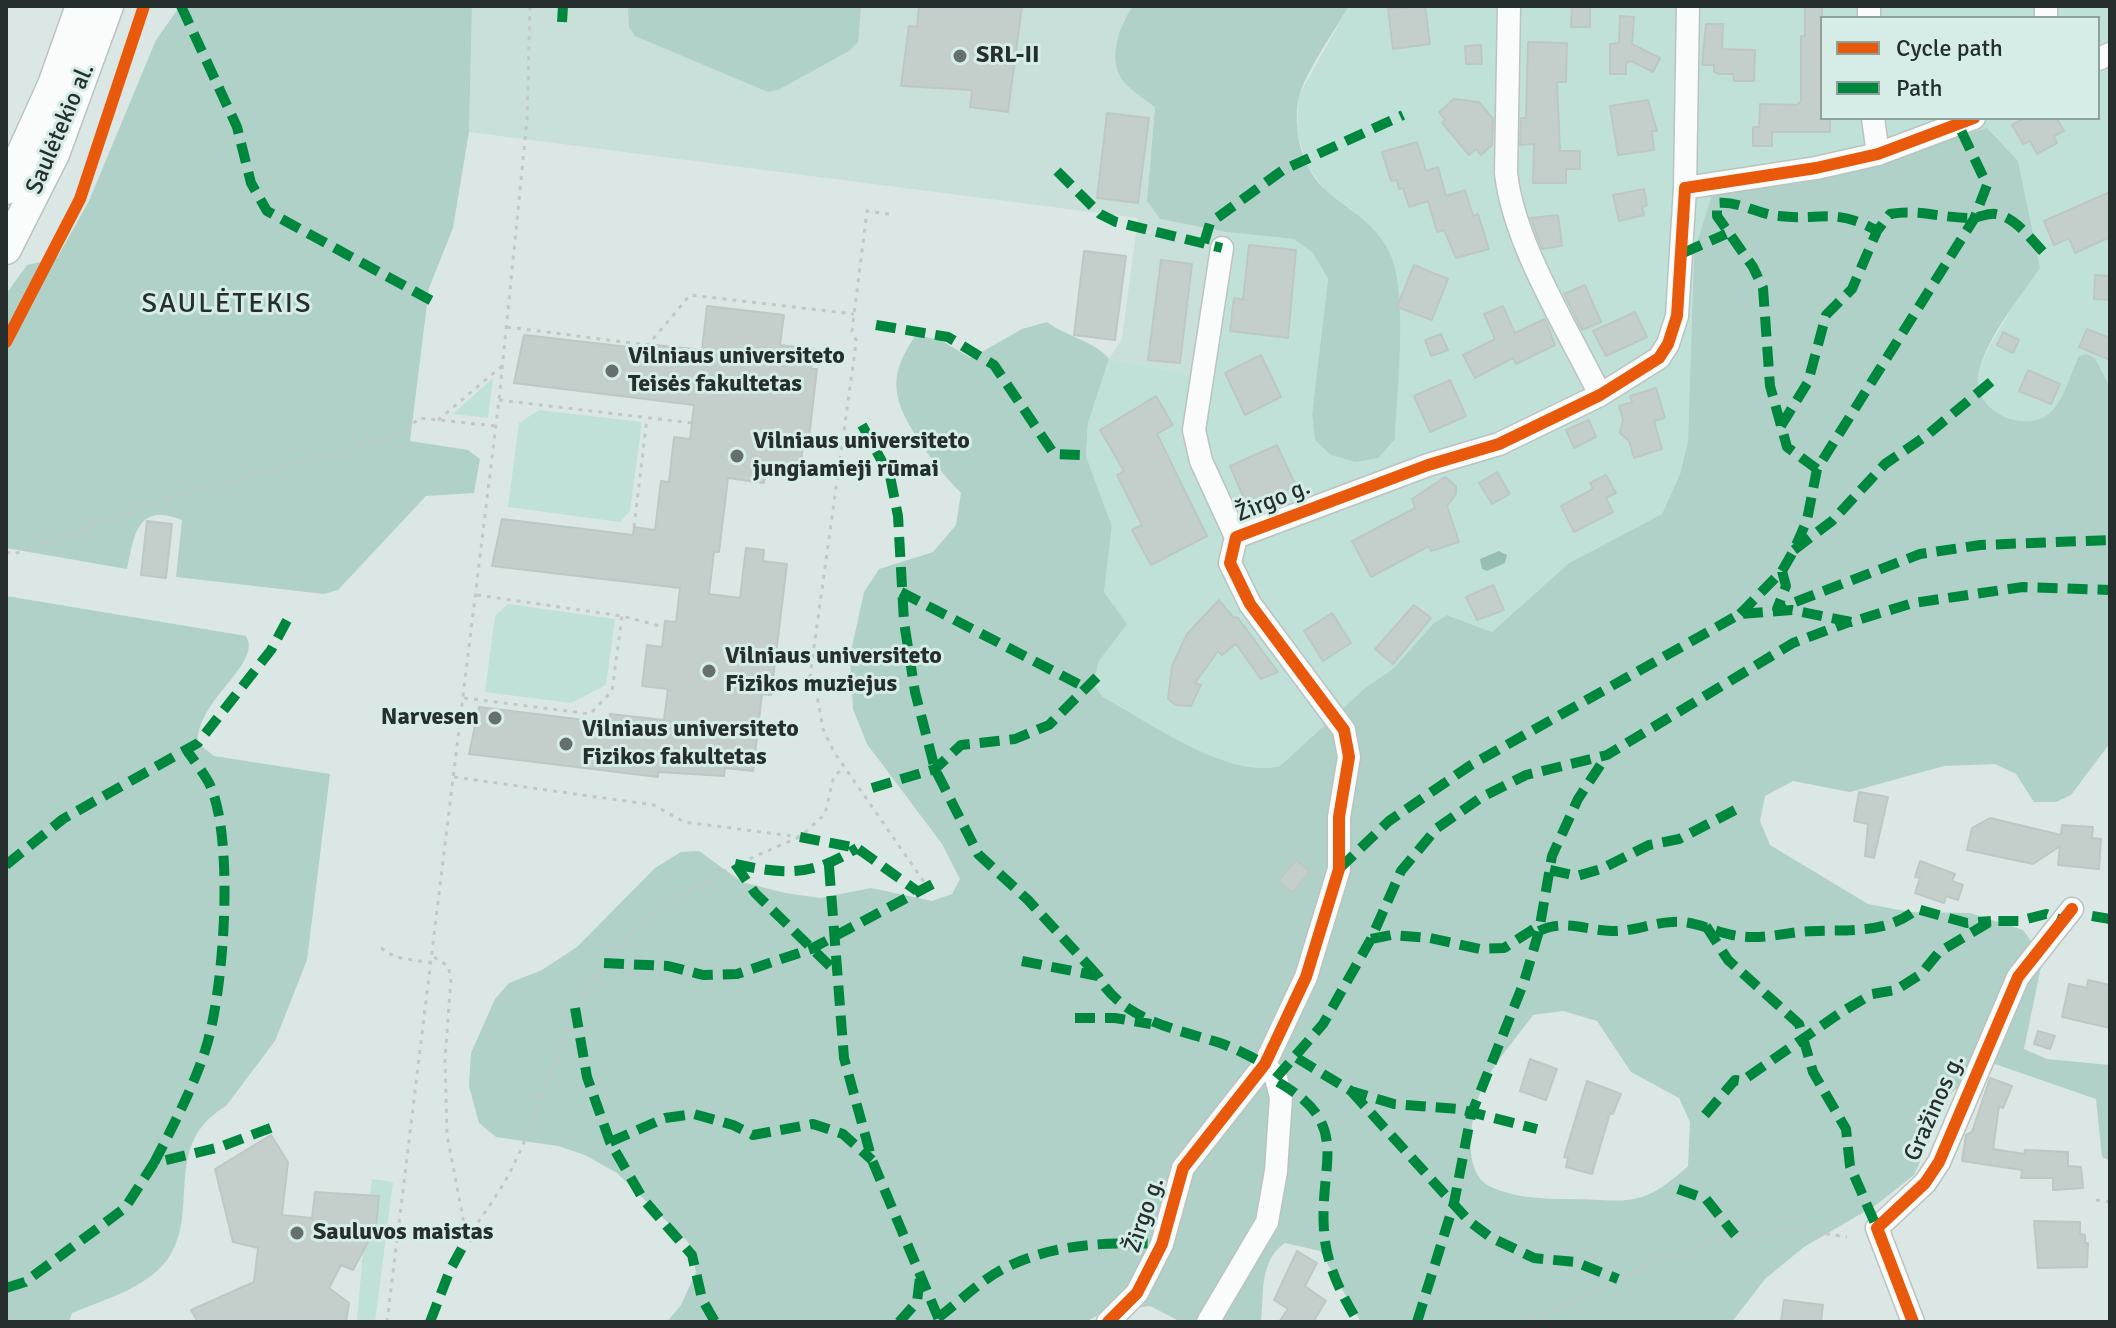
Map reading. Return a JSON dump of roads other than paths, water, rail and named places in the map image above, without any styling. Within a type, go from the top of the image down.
[{"type":"main road","name":"Saulėtekio al.","points":[[6,189],[53,85],[81,6]]},
{"type":"main road","name":"Saulėtekio al.","points":[[6,249],[60,140],[108,6]]},
{"type":"street","points":[[1509,6],[1506,173],[1509,201],[1520,231],[1600,395]]},
{"type":"street","name":"Žirgo g.","points":[[1236,537],[1428,465],[1499,444],[1600,395],[1659,358],[1668,344],[1677,316],[1682,277],[1688,6]]},
{"type":"street","points":[[1873,120],[1878,154]]},
{"type":"street","points":[[1685,188],[1816,168],[1878,154],[1969,120]]},
{"type":"street","name":"Žirgo g.","points":[[1108,1322],[1137,1293],[1162,1244],[1183,1168],[1265,1064],[1306,977],[1336,882],[1339,817],[1349,757],[1344,730],[1250,604],[1230,563],[1236,537],[1201,461],[1194,430],[1222,248]]},
{"type":"street","name":"Gražinos g.","points":[[1913,1322],[1877,1228],[1925,1183],[1939,1162],[2018,977],[2072,909]]},
{"type":"street","points":[[1208,1322],[1267,1222],[1276,1171],[1281,1097],[1276,1078],[1265,1064]]},
{"type":"place","name":"SRL-II","points":[[960,56]]},
{"type":"place","name":"Vilniaus universiteto Teisės fakultetas","points":[[612,371]]},
{"type":"place","name":"Vilniaus universiteto jungiamieji rūmai","points":[[737,456]]},
{"type":"place","name":"Vilniaus universiteto Fizikos muziejus","points":[[709,671]]},
{"type":"place","name":"Narvesen","points":[[495,718]]},
{"type":"place","name":"Vilniaus universiteto Fizikos fakultetas","points":[[566,744]]},
{"type":"place","name":"Sauluvos maistas","points":[[297,1233]]},
{"type":"district","name":"SAULĖTEKIS","points":[[227,305]]}]
